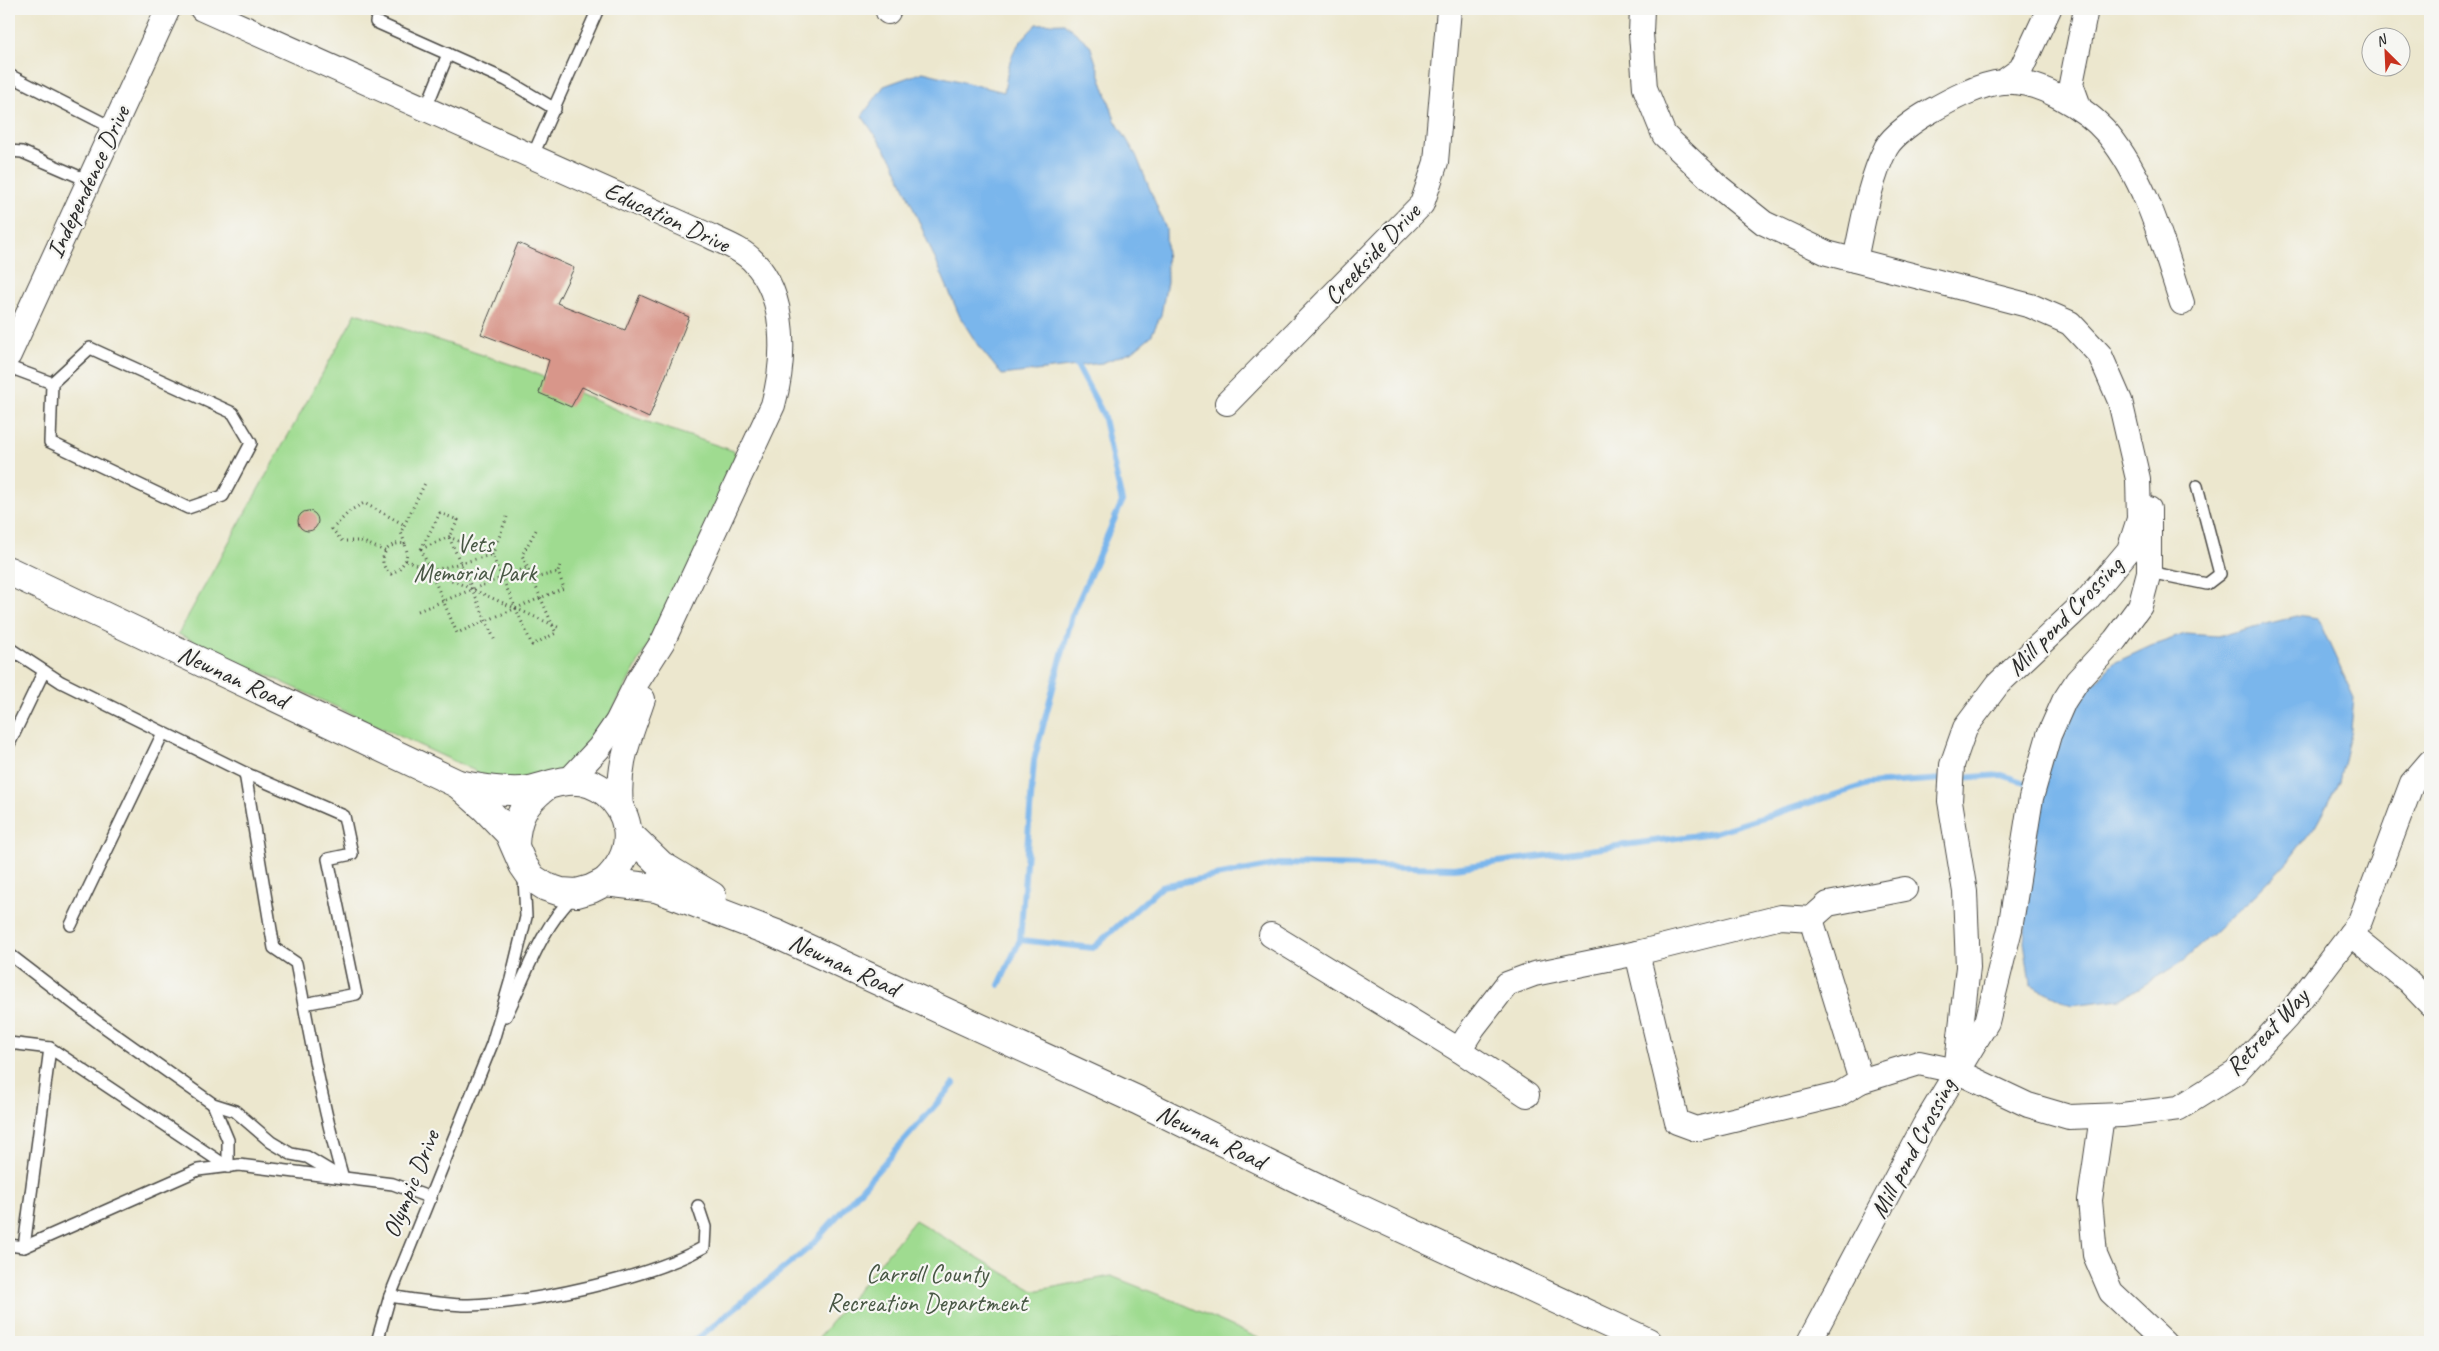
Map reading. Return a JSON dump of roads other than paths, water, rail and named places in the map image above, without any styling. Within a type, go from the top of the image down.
[{"type":"main road","name":"Newnan Road","points":[[9,571],[458,784],[504,792],[584,782],[598,787],[611,796],[624,821],[661,865],[774,933]]},
{"type":"main road","name":"Newnan Road","points":[[458,784],[498,821],[532,878],[546,887],[561,892],[577,893],[591,890],[605,882],[656,888],[774,933],[1137,1100],[1339,1199],[1648,1342]]},
{"type":"main road","points":[[519,855],[516,828],[521,811],[531,797],[557,784]]},
{"type":"main road","points":[[605,882],[615,873],[623,861],[627,847],[624,821]]},
{"type":"street","name":"Independence Drive","points":[[9,356],[168,9]]},
{"type":"street","name":"Education Drive","points":[[202,9],[533,155],[740,251],[753,260],[763,273],[772,292],[781,337],[781,368],[773,405],[663,641],[622,760],[619,782],[624,821]]},
{"type":"street","name":"Creekside Drive","points":[[1227,403],[1422,204],[1436,162],[1449,9]]},
{"type":"street","name":"Mill pond Crossing","points":[[1642,9],[1641,33],[1645,88],[1664,135],[1719,187],[1764,224],[1827,253],[2031,306],[2070,323],[2100,355],[2120,401],[2138,479],[2139,519],[2129,550],[2087,600],[1998,684],[1965,728],[1952,765],[1950,801],[1965,892],[1968,967],[1956,1071],[1809,1342]]},
{"type":"street","points":[[1855,260],[1868,199],[1887,146],[1916,119],[1959,94],[2002,82],[2021,69],[2049,9]]},
{"type":"street","points":[[2080,109],[2071,84],[2086,9]]},
{"type":"street","points":[[2002,82],[2039,87],[2080,109],[2108,133],[2132,170],[2154,218],[2182,303]]},
{"type":"street","points":[[1956,1071],[1987,1022],[2010,930],[2031,798],[2049,735],[2064,701],[2077,681],[2115,640],[2140,606],[2149,572],[2150,514],[2138,479]]},
{"type":"street","name":"Education Drive","points":[[557,784],[600,748],[617,722],[637,682],[663,641]]},
{"type":"street","name":"Retreat Way","points":[[1637,953],[1677,1122],[1696,1129],[1838,1095],[1862,1081],[1919,1063],[1956,1071],[2028,1104],[2069,1117],[2102,1116],[2179,1108],[2235,1073],[2287,1017],[2360,921],[2412,783],[2430,762]]},
{"type":"street","points":[[1458,1050],[1472,1028],[1507,984],[1534,974],[1637,953],[1781,917],[1811,919],[1828,904],[1905,889]]},
{"type":"street","points":[[1811,919],[1862,1081]]},
{"type":"street","points":[[2350,934],[2408,981],[2430,1004]]},
{"type":"street","points":[[1271,935],[1458,1050],[1527,1095]]},
{"type":"street","points":[[2102,1116],[2090,1200],[2096,1255],[2111,1292],[2164,1342]]},
{"type":"lane","points":[[533,155],[598,9]]},
{"type":"lane","points":[[376,22],[506,80],[555,109]]},
{"type":"lane","points":[[426,108],[448,54]]},
{"type":"lane","points":[[9,75],[113,128]]},
{"type":"lane","points":[[9,151],[22,152],[89,181]]},
{"type":"lane","points":[[90,348],[233,413],[251,443],[223,496],[188,508],[50,442],[52,383],[90,348]]},
{"type":"lane","points":[[9,368],[52,383]]},
{"type":"lane","points":[[2149,572],[2207,584],[2220,574],[2197,486]]},
{"type":"lane","points":[[9,648],[61,682],[245,773],[344,816],[352,854],[328,860],[356,994],[304,1004]]},
{"type":"lane","points":[[9,744],[44,671]]},
{"type":"lane","points":[[70,925],[163,732]]},
{"type":"lane","points":[[245,773],[274,948],[296,963],[327,1126],[343,1178]]},
{"type":"lane","points":[[492,1044],[512,979],[526,916],[526,890],[519,855]]},
{"type":"lane","points":[[492,1044],[547,930],[561,908],[577,893]]},
{"type":"lane","points":[[9,954],[99,1024],[214,1104],[235,1111],[272,1142],[291,1154],[307,1157],[343,1178]]},
{"type":"lane","points":[[9,1043],[50,1048],[228,1167]]},
{"type":"lane","name":"Olympic Drive","points":[[377,1342],[390,1296],[492,1044]]},
{"type":"lane","points":[[24,1247],[50,1048]]},
{"type":"lane","points":[[214,1104],[228,1140],[228,1167]]},
{"type":"lane","points":[[9,1245],[24,1247],[198,1170],[239,1165],[393,1184],[430,1198]]},
{"type":"lane","points":[[390,1296],[469,1305],[505,1302],[558,1292],[682,1260],[704,1247],[705,1228],[698,1206]]},
{"type":"water","points":[[1064,23],[1090,45],[1115,120],[1136,155],[1166,229],[1167,282],[1161,315],[1151,336],[1133,351],[1102,363],[1002,375],[979,347],[960,317],[893,161],[862,116],[884,86],[923,72],[1004,92],[1010,62],[1021,41],[1037,24]]},
{"type":"water","points":[[2297,616],[2318,619],[2354,698],[2351,729],[2339,782],[2315,826],[2288,861],[2256,894],[2183,961],[2121,999],[2071,1005],[2030,984],[2024,941],[2031,870],[2047,771],[2079,699],[2114,663],[2151,646],[2185,634],[2218,636]]},
{"type":"waterway","points":[[999,985],[1020,940],[1034,760],[1072,616],[1122,502],[1103,414],[1077,365]]},
{"type":"waterway","points":[[1020,940],[1093,948],[1162,886],[1280,864],[1454,868],[1713,833],[1869,784],[2002,775],[2031,785]]},
{"type":"waterway","points":[[690,1342],[698,1338],[810,1247],[954,1084]]},
{"type":"park label","name":"Vets Memorial Park","points":[[475,558]]},
{"type":"park label","name":"Carroll County Recreation Department","points":[[927,1288]]}]
